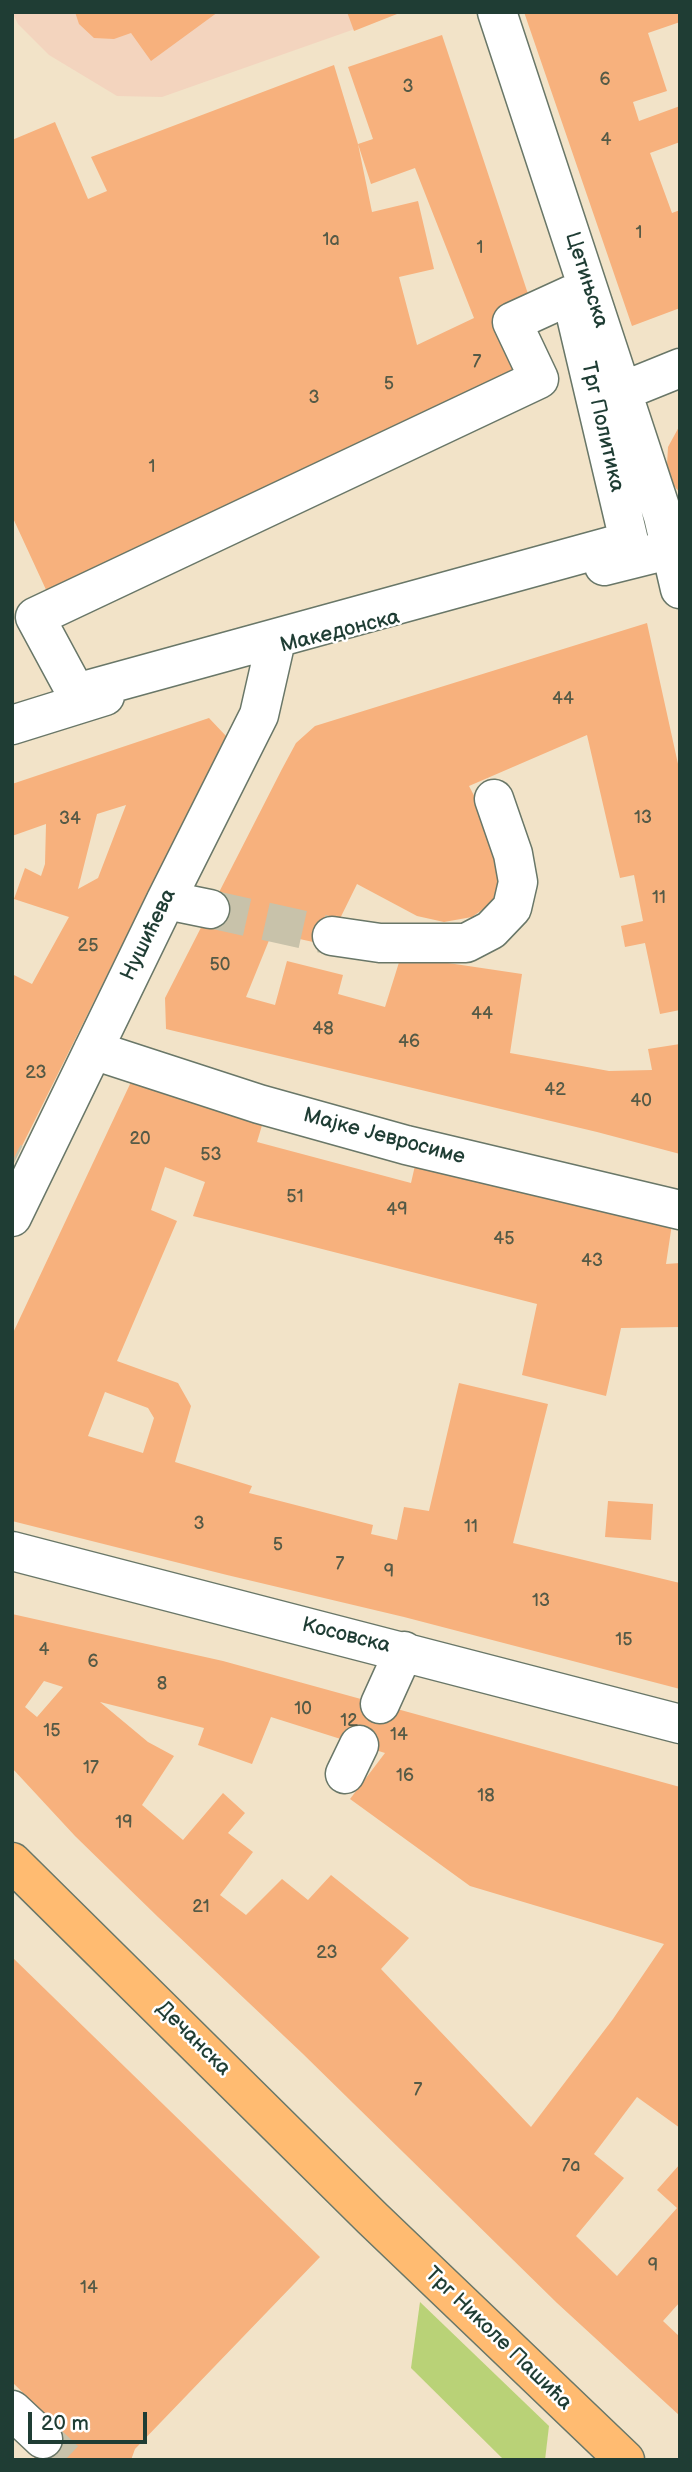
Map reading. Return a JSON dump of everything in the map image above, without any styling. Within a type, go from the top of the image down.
[{"type":"main road","name":"Дечанска","points":[[12,1862],[372,2218]]},
{"type":"main road","name":"Трг Николе Пашића","points":[[372,2218],[625,2460]]},
{"type":"street","name":"Цетињска","points":[[497,12],[675,548],[680,589]]},
{"type":"street","name":"Трг Политика","points":[[571,295],[629,541],[76,693],[35,617],[54,607],[539,379],[512,322],[571,295]]},
{"type":"street","points":[[623,391],[680,368]]},
{"type":"street","name":"Македонска","points":[[12,725],[274,649],[675,548]]},
{"type":"street","points":[[12,598],[64,708]]},
{"type":"street","points":[[12,627],[64,708]]},
{"type":"street","name":"Нушићева","points":[[12,1217],[24,1167],[93,1050],[259,715],[274,649]]},
{"type":"street","points":[[332,936],[380,943],[466,943],[491,930],[512,908],[518,882],[513,854],[494,799]]},
{"type":"street","points":[[166,900],[210,909]]},
{"type":"street","name":"Мајке Јевросиме","points":[[93,1050],[259,1104],[406,1145],[680,1210]]},
{"type":"street","name":"Косовска","points":[[12,1551],[680,1724]]},
{"type":"street","points":[[380,1703],[404,1651]]},
{"type":"street","points":[[12,2410],[43,2439]]},
{"type":"shaded area","points":[[12,12],[403,12],[162,97],[117,96],[49,55],[18,24]]},
{"type":"green space","points":[[420,2302],[549,2426],[545,2460],[504,2460],[411,2368]]},
{"type":"building","points":[[75,12],[218,12],[151,61],[131,33],[114,39],[94,38],[79,24]]},
{"type":"building","points":[[347,12],[402,12],[354,31]]},
{"type":"building","points":[[524,12],[680,12],[680,22],[648,33],[667,91],[633,102],[639,121],[680,106],[680,142],[650,153],[672,213],[680,210],[680,308],[632,326]]},
{"type":"building","points":[[442,35],[534,312],[539,379],[54,607],[12,516],[12,140],[55,122],[88,199],[107,191],[91,157],[334,65],[358,144],[373,139],[348,67]],"holes":[[[358,144],[371,184],[415,168],[474,318],[417,345],[399,277],[434,269],[418,201],[372,212]]]},
{"type":"building","points":[[680,425],[680,493],[671,482],[667,465],[668,447]]},
{"type":"building","points":[[647,623],[680,773],[680,1010],[660,1014],[645,943],[625,947],[621,926],[643,921],[634,875],[620,878],[587,735],[469,786],[493,832],[502,878],[496,900],[472,917],[444,922],[417,916],[357,884],[327,945],[272,933],[246,997],[275,1005],[287,961],[343,975],[338,994],[385,1007],[401,956],[522,974],[510,1053],[609,1071],[652,1070],[648,1049],[680,1044],[680,1154],[166,1029],[165,998],[296,743],[315,726]]},
{"type":"building","points":[[209,718],[226,736],[12,1166],[12,974],[32,984],[69,917],[14,899],[25,868],[41,876],[45,864],[46,824],[12,836],[12,784]],"holes":[[[126,805],[98,878],[78,889],[97,814]]]},
{"type":"building","points":[[131,1082],[263,1122],[257,1142],[411,1183],[416,1161],[672,1224],[666,1264],[680,1263],[680,1327],[621,1328],[606,1396],[522,1375],[537,1304],[193,1216],[205,1182],[165,1167],[151,1210],[177,1221],[117,1361],[178,1383],[191,1406],[175,1462],[252,1486],[249,1493],[373,1525],[371,1534],[397,1540],[404,1507],[429,1511],[459,1383],[548,1404],[513,1543],[680,1583],[680,1689],[404,1617],[12,1521],[12,1335]],"holes":[[[105,1392],[148,1408],[154,1418],[143,1453],[88,1436]]]},
{"type":"building","points":[[608,1501],[653,1504],[651,1540],[605,1537]]},
{"type":"building","points":[[12,1614],[223,1661],[680,1787],[680,2128],[637,2097],[594,2154],[624,2178],[576,2236],[617,2276],[677,2208],[657,2190],[680,2164],[680,2302],[663,2321],[680,2337],[680,2416],[557,2303],[302,2053],[158,1917],[75,1836],[12,1768]],"holes":[[[44,1681],[63,1687],[37,1717],[25,1707]],[[100,1702],[204,1728],[198,1745],[252,1764],[271,1717],[385,1753],[350,1799],[470,1886],[664,1944],[613,2019],[531,2127],[381,1969],[409,1938],[331,1875],[308,1900],[282,1879],[246,1915],[220,1895],[253,1852],[228,1833],[245,1813],[223,1793],[183,1840],[142,1805],[174,1756],[148,1742]]]},
{"type":"building","points":[[12,1957],[320,2257],[135,2449],[131,2460],[33,2460],[51,2420],[12,2382]]},
{"type":"tunnel","points":[[210,909],[332,936]]},
{"type":"tunnel","points":[[43,2439],[65,2460]]}]
